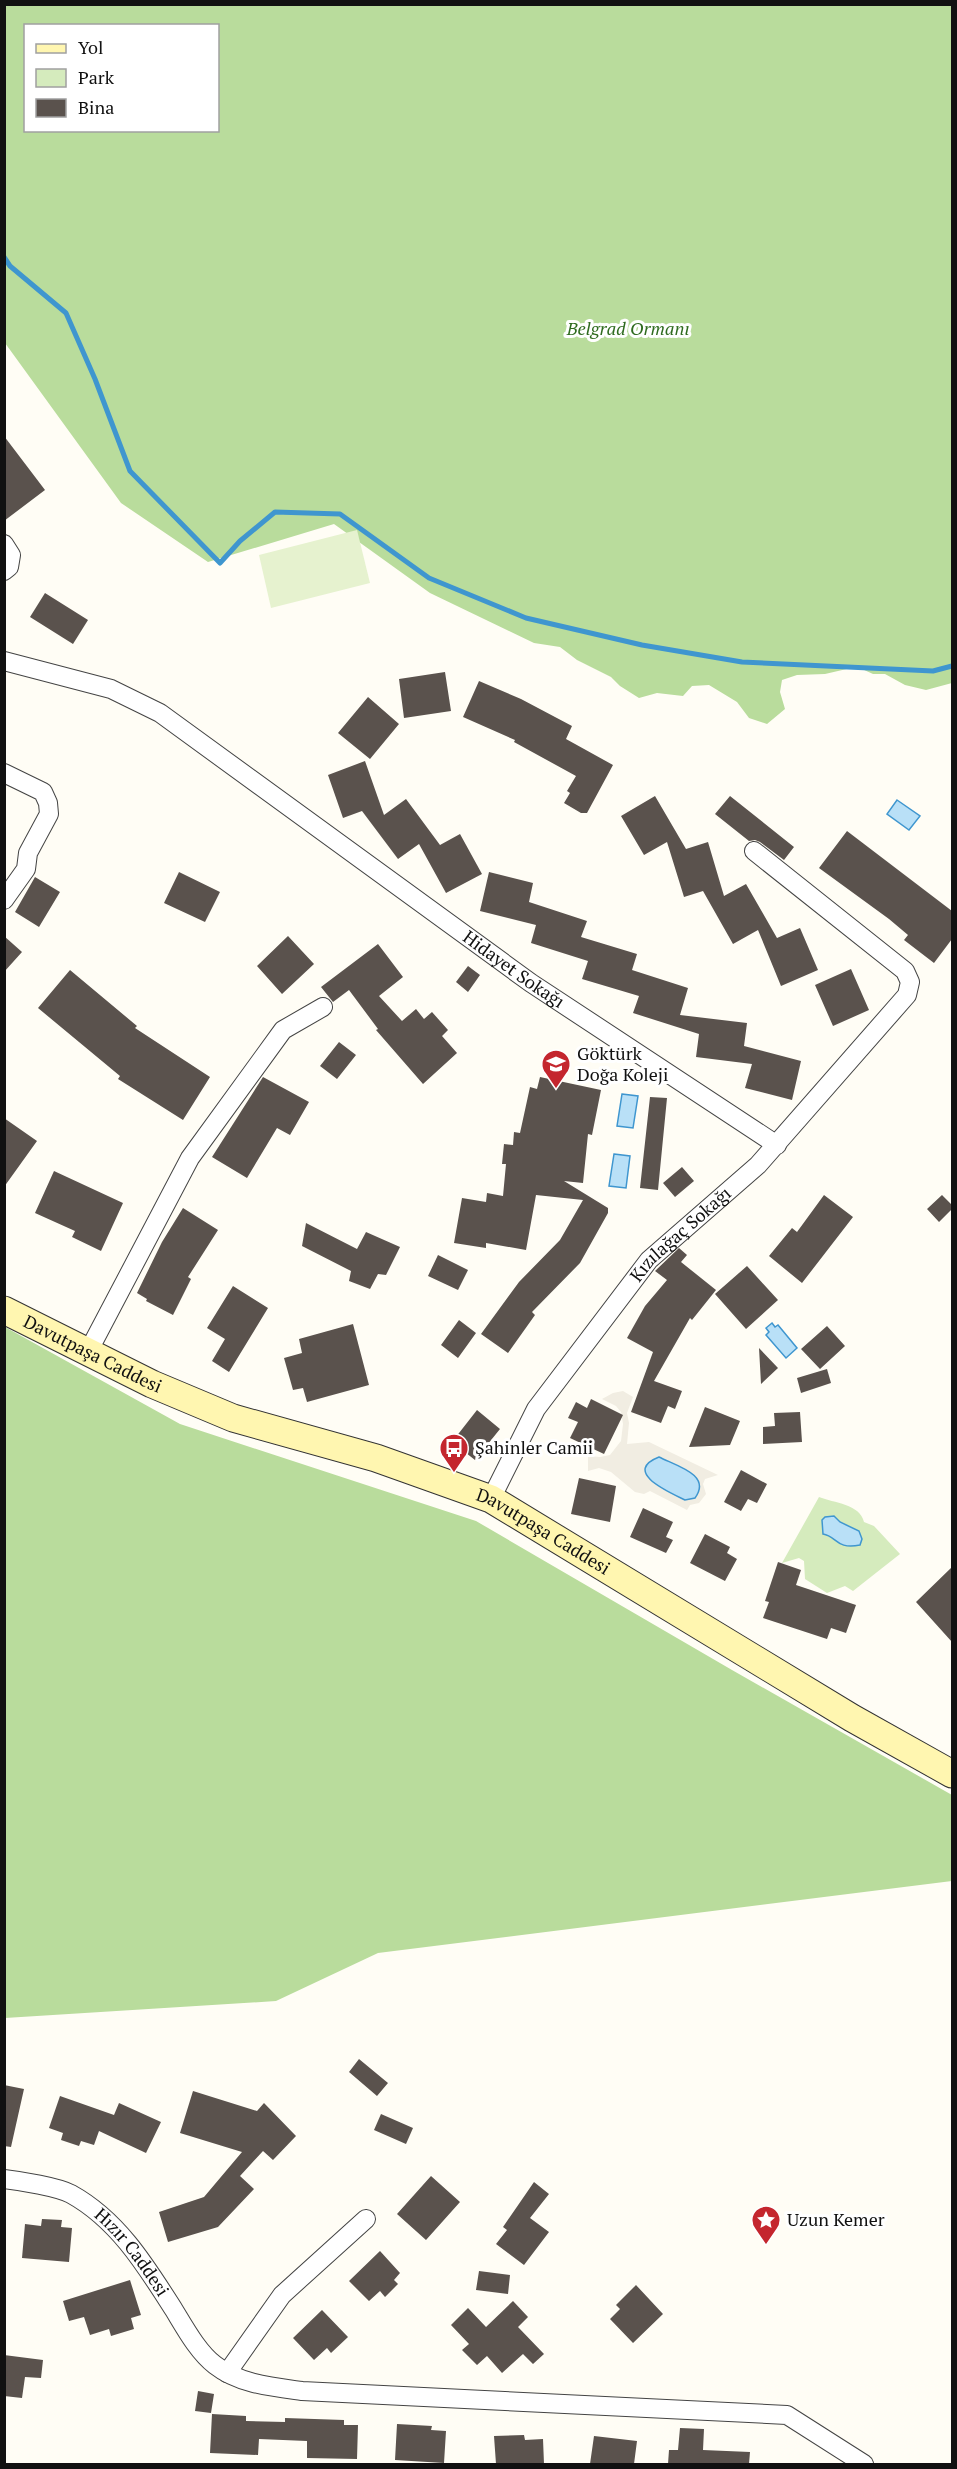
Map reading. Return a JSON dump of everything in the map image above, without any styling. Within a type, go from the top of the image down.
[{"type":"street","points":[[4,544],[11,555],[9,567],[4,571]]},
{"type":"street","name":"Hidayet Sokağı","points":[[4,662],[111,689],[160,713],[531,983],[777,1145]]},
{"type":"street","points":[[4,773],[43,792],[48,803],[48,814],[28,853],[26,869],[4,900]]},
{"type":"street","name":"Kızılağaç Sokağı","points":[[491,1499],[536,1409],[649,1260],[758,1165],[907,996],[910,982],[905,971],[754,851]]},
{"type":"street","points":[[88,1352],[190,1158],[283,1030],[323,1007]]},
{"type":"street","name":"Davutpaşa Caddesi","points":[[4,1310],[152,1384],[233,1418],[376,1458],[491,1499],[852,1718],[952,1774]]},
{"type":"street","name":"Hızır Caddesi","points":[[4,2179],[70,2193],[118,2231],[148,2270],[207,2358],[227,2373],[261,2386],[302,2391],[787,2415],[864,2464]]},
{"type":"street","points":[[227,2373],[282,2295],[366,2219]]},
{"type":"green space","name":"Belgrad Ormanı","points":[[4,5],[952,5],[952,683],[926,690],[905,685],[885,674],[873,674],[862,669],[851,668],[825,674],[797,675],[782,680],[780,692],[785,709],[767,724],[749,718],[737,702],[709,685],[692,686],[683,696],[657,693],[639,698],[620,686],[611,677],[577,660],[560,647],[534,643],[430,593],[334,524],[208,562],[121,503],[5,343]]},
{"type":"green space","points":[[357,530],[370,583],[271,608],[259,555]]},
{"type":"green space","points":[[5,1327],[180,1424],[476,1521],[952,1795],[952,1881],[378,1953],[276,2001],[5,2018]]},
{"type":"green space","points":[[819,1497],[846,1505],[857,1511],[864,1522],[874,1526],[900,1554],[853,1591],[845,1586],[827,1593],[805,1579],[804,1561],[799,1558],[782,1563]]},
{"type":"shaded area","points":[[623,1391],[633,1397],[627,1413],[629,1423],[627,1444],[649,1442],[718,1475],[705,1479],[703,1484],[706,1494],[699,1503],[690,1505],[687,1510],[650,1491],[644,1494],[635,1492],[611,1472],[599,1468],[588,1471],[588,1456],[610,1455],[621,1441],[623,1424],[621,1412],[616,1406],[602,1399]]},
{"type":"water","points":[[897,800],[920,816],[909,830],[887,814]]},
{"type":"water","points":[[622,1094],[638,1096],[633,1128],[617,1126]]},
{"type":"water","points":[[614,1154],[630,1156],[626,1188],[609,1186]]},
{"type":"water","points":[[772,1323],[775,1327],[778,1325],[797,1348],[786,1358],[766,1335],[769,1332],[766,1328]]},
{"type":"water","points":[[659,1457],[696,1477],[699,1490],[695,1498],[685,1500],[653,1482],[645,1469],[649,1463]]},
{"type":"water","points":[[834,1516],[840,1522],[859,1531],[862,1539],[860,1545],[846,1546],[823,1534],[822,1520],[825,1517]]},
{"type":"building","points":[[4,436],[45,490],[4,521]]},
{"type":"building","points":[[45,593],[88,620],[73,644],[30,617]]},
{"type":"building","points":[[445,672],[451,711],[404,718],[399,679]]},
{"type":"building","points":[[479,681],[521,699],[572,726],[566,739],[613,765],[587,813],[581,813],[564,803],[570,793],[567,791],[576,776],[514,742],[515,740],[463,717]]},
{"type":"building","points":[[368,697],[399,724],[370,759],[338,733]]},
{"type":"building","points":[[365,761],[384,815],[406,799],[440,845],[460,834],[482,874],[446,893],[419,844],[398,859],[362,811],[343,818],[328,775]]},
{"type":"building","points":[[655,796],[686,849],[708,842],[724,896],[746,884],[777,938],[800,928],[818,970],[781,986],[758,930],[733,944],[703,891],[684,897],[667,842],[644,855],[621,816]]},
{"type":"building","points":[[730,796],[794,847],[784,860],[760,842],[749,841],[715,814]]},
{"type":"building","points":[[847,831],[952,911],[952,939],[934,963],[904,940],[908,935],[889,919],[819,868]]},
{"type":"building","points":[[179,872],[220,892],[205,922],[164,903]]},
{"type":"building","points":[[489,872],[533,883],[529,902],[587,921],[581,937],[637,954],[632,970],[688,988],[680,1015],[747,1023],[744,1046],[801,1061],[792,1100],[745,1088],[752,1064],[696,1057],[699,1034],[633,1013],[639,996],[582,979],[588,961],[531,943],[536,925],[480,911]]},
{"type":"building","points":[[35,877],[60,892],[39,927],[15,912]]},
{"type":"building","points":[[4,936],[22,952],[4,972]]},
{"type":"building","points":[[288,936],[314,964],[282,994],[257,966]]},
{"type":"building","points":[[378,944],[403,977],[379,996],[402,1021],[416,1009],[424,1019],[432,1012],[448,1030],[442,1036],[457,1053],[423,1084],[376,1030],[378,1029],[349,990],[333,1002],[321,987]]},
{"type":"building","points":[[468,966],[480,975],[468,992],[456,982]]},
{"type":"building","points":[[851,969],[869,1010],[833,1026],[815,985]]},
{"type":"building","points":[[70,970],[137,1026],[135,1028],[210,1077],[183,1120],[118,1079],[120,1076],[38,1008]]},
{"type":"building","points":[[339,1042],[356,1055],[337,1079],[320,1066]]},
{"type":"building","points":[[263,1077],[309,1102],[290,1135],[277,1128],[247,1178],[212,1157]]},
{"type":"building","points":[[540,1077],[601,1090],[592,1135],[588,1134],[583,1183],[564,1181],[608,1208],[608,1213],[580,1263],[532,1312],[535,1315],[508,1353],[481,1334],[519,1282],[560,1240],[583,1200],[536,1195],[526,1250],[486,1243],[486,1248],[454,1243],[462,1198],[486,1202],[487,1193],[503,1196],[506,1164],[502,1164],[504,1144],[513,1145],[514,1132],[520,1133],[530,1087],[537,1089]]},
{"type":"building","points":[[650,1097],[667,1098],[658,1190],[640,1188]]},
{"type":"building","points":[[4,1118],[37,1141],[4,1187]]},
{"type":"building","points":[[682,1167],[694,1181],[675,1197],[663,1183]]},
{"type":"building","points":[[54,1171],[123,1203],[101,1251],[72,1237],[75,1231],[35,1213]]},
{"type":"building","points":[[824,1195],[853,1217],[802,1283],[769,1256],[792,1228],[797,1232]]},
{"type":"building","points":[[942,1195],[952,1205],[952,1209],[939,1222],[927,1209]]},
{"type":"building","points":[[183,1208],[218,1230],[188,1277],[191,1279],[173,1315],[146,1301],[147,1299],[137,1293],[162,1242]]},
{"type":"building","points":[[306,1223],[357,1249],[366,1232],[400,1247],[386,1275],[378,1274],[370,1289],[349,1281],[351,1271],[302,1246]]},
{"type":"building","points":[[679,1248],[687,1255],[681,1262],[716,1290],[692,1320],[690,1318],[654,1381],[682,1391],[675,1409],[668,1406],[661,1423],[631,1412],[653,1352],[627,1338],[645,1306],[667,1280],[655,1271]]},
{"type":"building","points":[[438,1255],[468,1270],[458,1290],[428,1276]]},
{"type":"building","points":[[747,1266],[778,1300],[746,1329],[715,1294]]},
{"type":"building","points":[[233,1286],[268,1308],[229,1372],[212,1361],[225,1339],[207,1328]]},
{"type":"building","points":[[459,1320],[476,1333],[458,1358],[441,1345]]},
{"type":"building","points":[[353,1324],[369,1385],[307,1402],[303,1388],[293,1390],[284,1358],[302,1353],[299,1339]]},
{"type":"building","points":[[827,1326],[845,1346],[820,1369],[801,1349]]},
{"type":"building","points":[[759,1348],[778,1368],[761,1384]]},
{"type":"building","points":[[827,1369],[831,1383],[801,1393],[797,1378]]},
{"type":"building","points":[[591,1399],[623,1415],[604,1454],[570,1438],[578,1422],[568,1418],[576,1402],[587,1408]]},
{"type":"building","points":[[705,1407],[740,1421],[730,1445],[689,1447]]},
{"type":"building","points":[[477,1410],[500,1429],[475,1460],[452,1442]]},
{"type":"building","points":[[800,1412],[802,1442],[763,1444],[763,1427],[775,1426],[774,1413]]},
{"type":"building","points":[[741,1470],[767,1484],[757,1503],[748,1499],[741,1511],[724,1502]]},
{"type":"building","points":[[579,1478],[616,1486],[610,1522],[571,1514]]},
{"type":"building","points":[[643,1508],[673,1522],[666,1537],[673,1540],[666,1553],[630,1537]]},
{"type":"building","points":[[705,1534],[730,1547],[727,1553],[737,1559],[725,1581],[690,1563]]},
{"type":"building","points":[[778,1562],[801,1570],[796,1585],[856,1605],[846,1633],[831,1628],[827,1639],[763,1618],[769,1602],[765,1601]]},
{"type":"building","points":[[952,1567],[952,1642],[916,1602]]},
{"type":"building","points":[[359,2059],[388,2083],[377,2096],[349,2072]]},
{"type":"building","points":[[4,2085],[24,2089],[11,2147],[4,2146]]},
{"type":"building","points":[[193,2091],[257,2111],[264,2103],[296,2136],[273,2160],[263,2151],[240,2176],[254,2189],[218,2227],[168,2242],[159,2212],[204,2197],[242,2152],[180,2133]]},
{"type":"building","points":[[60,2096],[114,2115],[119,2103],[161,2122],[146,2153],[99,2131],[94,2145],[81,2141],[79,2146],[61,2140],[63,2133],[49,2128]]},
{"type":"building","points":[[381,2114],[413,2128],[406,2144],[374,2130]]},
{"type":"building","points":[[431,2176],[460,2202],[426,2240],[397,2214]]},
{"type":"building","points":[[534,2182],[549,2194],[530,2218],[549,2232],[524,2265],[496,2244],[507,2230],[503,2227]]},
{"type":"building","points":[[42,2219],[62,2220],[61,2227],[72,2228],[69,2262],[22,2258],[25,2224],[41,2226]]},
{"type":"building","points":[[380,2251],[400,2273],[394,2280],[398,2284],[385,2297],[380,2291],[369,2301],[349,2281]]},
{"type":"building","points":[[479,2271],[510,2275],[508,2294],[476,2290]]},
{"type":"building","points":[[130,2280],[141,2315],[131,2318],[134,2329],[111,2336],[109,2329],[90,2335],[84,2317],[69,2321],[63,2301]]},
{"type":"building","points":[[636,2285],[663,2314],[633,2343],[610,2319],[620,2309],[616,2305]]},
{"type":"building","points":[[513,2301],[528,2317],[518,2327],[544,2354],[533,2364],[523,2354],[502,2373],[487,2356],[477,2365],[462,2350],[469,2344],[451,2325],[468,2308],[486,2327]]},
{"type":"building","points":[[322,2310],[348,2337],[331,2353],[327,2348],[314,2360],[293,2338]]},
{"type":"building","points":[[4,2355],[43,2360],[41,2378],[25,2377],[22,2398],[4,2396]]},
{"type":"building","points":[[198,2391],[214,2394],[211,2413],[195,2411]]},
{"type":"building","points":[[212,2414],[246,2416],[246,2421],[285,2422],[285,2418],[344,2420],[344,2425],[358,2425],[357,2459],[307,2458],[307,2441],[259,2439],[258,2455],[210,2453]]},
{"type":"building","points":[[397,2424],[432,2426],[431,2430],[446,2431],[444,2463],[395,2460]]},
{"type":"building","points":[[680,2428],[704,2429],[703,2450],[750,2452],[749,2464],[668,2464],[669,2450],[678,2450]]},
{"type":"building","points":[[524,2435],[525,2440],[543,2439],[544,2464],[496,2464],[494,2436]]},
{"type":"building","points":[[594,2436],[637,2441],[634,2464],[590,2464]]},
{"type":"waterway","points":[[4,257],[10,266],[66,313],[95,379],[130,471],[220,563],[240,541],[275,512],[340,514],[429,578],[526,618],[642,645],[742,662],[933,671],[952,666]]},
{"type":"place","name":"Göktürk Doğa Koleji","points":[[556,1090]]},
{"type":"place","name":"Şahinler Camii","points":[[454,1474]]},
{"type":"place","name":"Uzun Kemer","points":[[766,2246]]}]
